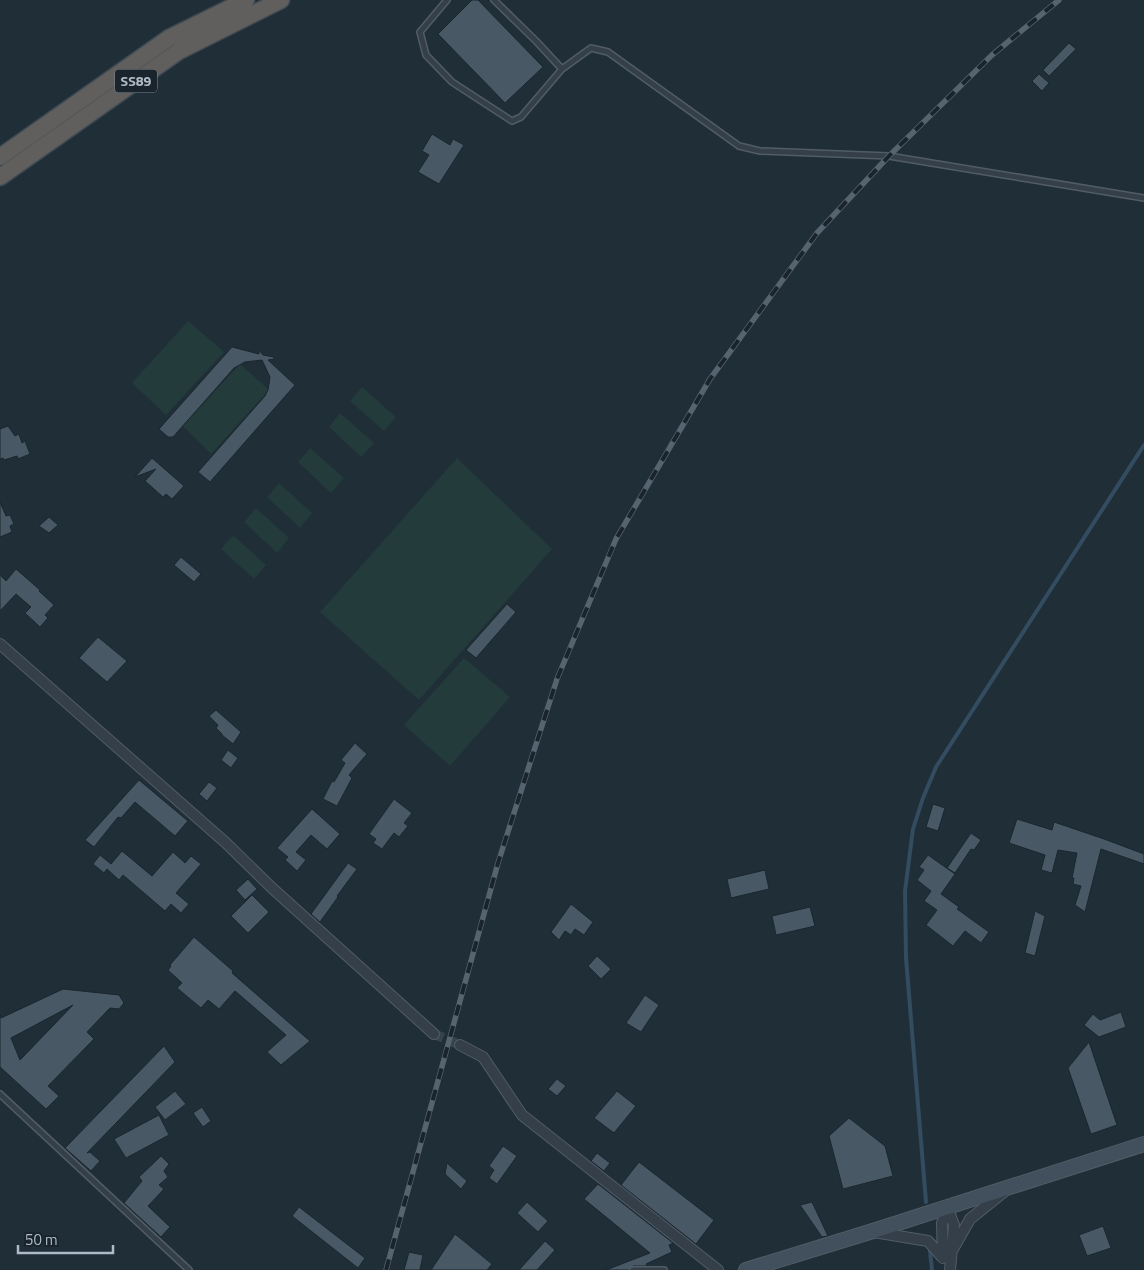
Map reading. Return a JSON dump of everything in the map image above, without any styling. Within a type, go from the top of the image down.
[{"type":"highway","name":"SS89","points":[[0,157],[169,38],[246,0]]},
{"type":"highway","name":"SS89","points":[[0,177],[179,51],[281,0]]},
{"type":"main road","points":[[746,1270],[1144,1144]]},
{"type":"street","points":[[0,644],[226,843],[272,888],[434,1034]]},
{"type":"street","points":[[460,1045],[483,1057],[522,1114],[718,1270]]},
{"type":"street","points":[[953,1249],[970,1220],[1009,1188]]},
{"type":"street","points":[[947,1207],[954,1225],[950,1270]]},
{"type":"street","points":[[945,1270],[942,1257],[942,1223],[947,1207]]},
{"type":"street","points":[[873,1231],[928,1241],[942,1257]]},
{"type":"lane","points":[[447,0],[420,32],[426,56],[452,82],[512,121],[520,117],[562,69],[591,48],[608,52],[739,146],[753,149],[889,156],[1144,198]]},
{"type":"lane","points":[[494,0],[562,69]]},
{"type":"lane","points":[[0,1094],[189,1270]]},
{"type":"lane","points":[[633,1270],[664,1270]]},
{"type":"green space","points":[[188,321],[224,352],[166,415],[132,383]]},
{"type":"green space","points":[[240,364],[269,390],[211,454],[183,426]]},
{"type":"green space","points":[[362,387],[396,417],[384,431],[350,401]]},
{"type":"green space","points":[[340,413],[374,443],[361,457],[329,427]]},
{"type":"green space","points":[[310,448],[344,478],[331,493],[298,462]]},
{"type":"green space","points":[[457,458],[552,549],[419,700],[320,612]]},
{"type":"green space","points":[[279,483],[312,513],[300,528],[267,497]]},
{"type":"green space","points":[[256,508],[289,538],[277,553],[244,522]]},
{"type":"green space","points":[[233,535],[266,565],[254,579],[221,549]]},
{"type":"green space","points":[[464,658],[510,697],[450,766],[404,725]]},
{"type":"building","points":[[472,0],[478,0],[543,67],[505,103],[438,34]]},
{"type":"building","points":[[1069,43],[1076,49],[1049,76],[1043,70]]},
{"type":"building","points":[[1039,74],[1049,83],[1042,91],[1032,81]]},
{"type":"building","points":[[432,134],[450,145],[453,139],[464,145],[439,184],[418,172],[429,155],[422,151]]},
{"type":"building","points":[[232,347],[259,354],[259,350],[263,355],[274,357],[274,359],[268,360],[295,385],[210,482],[198,472],[265,396],[268,390],[270,377],[262,360],[245,362],[234,368],[173,437],[168,437],[159,429]]},
{"type":"building","points":[[8,426],[15,436],[19,434],[22,443],[25,441],[30,454],[18,459],[17,456],[4,460],[3,458],[0,459],[0,429]]},
{"type":"building","points":[[152,458],[184,486],[172,499],[166,494],[163,497],[145,481],[156,469],[135,477]]},
{"type":"building","points":[[0,502],[6,516],[10,515],[14,524],[10,526],[12,532],[0,537]]},
{"type":"building","points":[[49,517],[58,525],[49,533],[39,526]]},
{"type":"building","points":[[181,557],[201,574],[194,582],[174,565]]},
{"type":"building","points":[[16,569],[54,605],[45,615],[48,618],[40,627],[25,613],[31,607],[16,594],[0,611],[0,575],[6,581]]},
{"type":"building","points":[[507,604],[516,612],[476,658],[466,650]]},
{"type":"building","points":[[98,637],[127,661],[107,682],[79,658]]},
{"type":"building","points":[[216,710],[241,732],[233,744],[216,728],[218,725],[209,716]]},
{"type":"building","points":[[355,743],[367,754],[349,775],[352,778],[337,806],[323,799],[332,781],[334,782],[345,763],[341,760]]},
{"type":"building","points":[[228,750],[238,758],[231,768],[221,760]]},
{"type":"building","points":[[139,780],[188,821],[175,836],[135,802],[121,818],[118,817],[94,847],[85,840]]},
{"type":"building","points":[[209,782],[217,788],[207,801],[199,794]]},
{"type":"building","points":[[394,799],[412,813],[404,823],[408,826],[399,837],[394,833],[382,849],[373,843],[376,839],[369,834]]},
{"type":"building","points":[[933,804],[945,808],[938,831],[926,827]]},
{"type":"building","points":[[312,809],[340,834],[327,849],[311,835],[296,852],[306,860],[297,871],[285,860],[288,857],[277,848]]},
{"type":"building","points":[[1017,819],[1052,830],[1054,822],[1104,839],[1144,854],[1144,864],[1101,849],[1085,912],[1075,905],[1081,886],[1073,884],[1074,878],[1072,878],[1077,853],[1058,850],[1052,873],[1041,870],[1045,855],[1009,843]]},
{"type":"building","points":[[971,833],[981,840],[974,850],[971,849],[955,873],[947,868]]},
{"type":"building","points":[[122,851],[152,876],[173,852],[185,863],[191,856],[201,864],[176,893],[189,904],[181,913],[171,904],[165,911],[123,875],[119,880],[107,869],[104,873],[93,864],[100,855],[111,864]]},
{"type":"building","points":[[928,855],[955,874],[941,894],[959,907],[957,909],[989,932],[981,943],[965,931],[953,946],[926,925],[937,910],[924,901],[931,891],[917,880],[924,870],[919,867]]},
{"type":"building","points":[[348,863],[357,869],[320,922],[311,914]]},
{"type":"building","points":[[765,870],[769,889],[731,898],[727,879]]},
{"type":"building","points":[[248,879],[257,889],[245,900],[236,890]]},
{"type":"building","points":[[252,895],[269,912],[248,933],[231,916]]},
{"type":"building","points":[[571,904],[593,922],[584,935],[575,929],[571,935],[565,931],[559,940],[551,932]]},
{"type":"building","points":[[810,907],[815,926],[776,935],[772,916]]},
{"type":"building","points":[[1035,911],[1045,916],[1035,956],[1025,953]]},
{"type":"building","points":[[194,937],[310,1041],[281,1065],[267,1052],[286,1035],[235,991],[219,1009],[208,1000],[201,1008],[177,988],[182,983],[168,970],[170,965]]},
{"type":"building","points":[[597,956],[611,969],[601,979],[588,966]]},
{"type":"building","points":[[63,989],[119,995],[124,1003],[119,1009],[110,1008],[87,1032],[94,1039],[48,1086],[59,1096],[46,1109],[0,1067],[0,1015],[1,1018]],"holes":[[[73,1005],[20,1060],[11,1038]]]},
{"type":"building","points":[[645,995],[659,1005],[641,1032],[626,1023]]},
{"type":"building","points":[[1121,1012],[1126,1027],[1099,1037],[1084,1025],[1093,1014],[1100,1020]]},
{"type":"building","points":[[1089,1042],[1117,1125],[1091,1134],[1068,1068]]},
{"type":"building","points":[[164,1046],[175,1062],[87,1153],[90,1152],[100,1161],[91,1171],[65,1148]]},
{"type":"building","points":[[557,1079],[566,1086],[557,1096],[548,1089]]},
{"type":"building","points":[[175,1091],[186,1104],[165,1120],[155,1107]]},
{"type":"building","points":[[617,1091],[636,1106],[614,1133],[594,1118]]},
{"type":"building","points":[[202,1107],[211,1121],[203,1127],[193,1113]]},
{"type":"building","points":[[159,1115],[169,1135],[126,1158],[114,1139]]},
{"type":"building","points":[[849,1118],[885,1146],[893,1176],[843,1189],[829,1136]]},
{"type":"building","points":[[503,1146],[517,1156],[497,1184],[489,1178],[494,1170],[489,1166]]},
{"type":"building","points":[[597,1153],[610,1163],[604,1171],[591,1161]]},
{"type":"building","points":[[161,1156],[169,1164],[164,1171],[168,1177],[159,1185],[164,1189],[148,1206],[170,1227],[161,1237],[124,1203],[142,1181],[139,1177]]},
{"type":"building","points":[[639,1162],[714,1220],[696,1244],[621,1185]]},
{"type":"building","points":[[447,1163],[467,1181],[461,1189],[445,1174]]},
{"type":"building","points":[[598,1184],[673,1243],[669,1245],[672,1252],[646,1264],[647,1266],[633,1266],[629,1270],[606,1270],[650,1253],[584,1199]]},
{"type":"building","points":[[527,1202],[548,1221],[538,1232],[517,1213]]},
{"type":"building","points":[[812,1202],[828,1236],[822,1237],[800,1205]]},
{"type":"building","points":[[299,1207],[365,1258],[358,1268],[292,1216]]},
{"type":"building","points":[[1103,1226],[1111,1248],[1087,1256],[1079,1235]]},
{"type":"building","points":[[455,1234],[492,1264],[487,1270],[431,1270]]},
{"type":"building","points":[[545,1241],[555,1250],[537,1270],[519,1270]]},
{"type":"building","points":[[409,1252],[423,1255],[420,1270],[404,1270]]},
{"type":"waterway","points":[[926,1202],[906,958],[905,891],[913,829],[936,767],[1144,445]]},
{"type":"waterway","points":[[930,1251],[932,1270]]},
{"type":"tunnel","points":[[434,1034],[460,1045]]},
{"type":"railway","points":[[386,1270],[498,863],[557,679],[616,539],[710,379],[817,233],[889,156],[992,55],[1059,0]]}]
